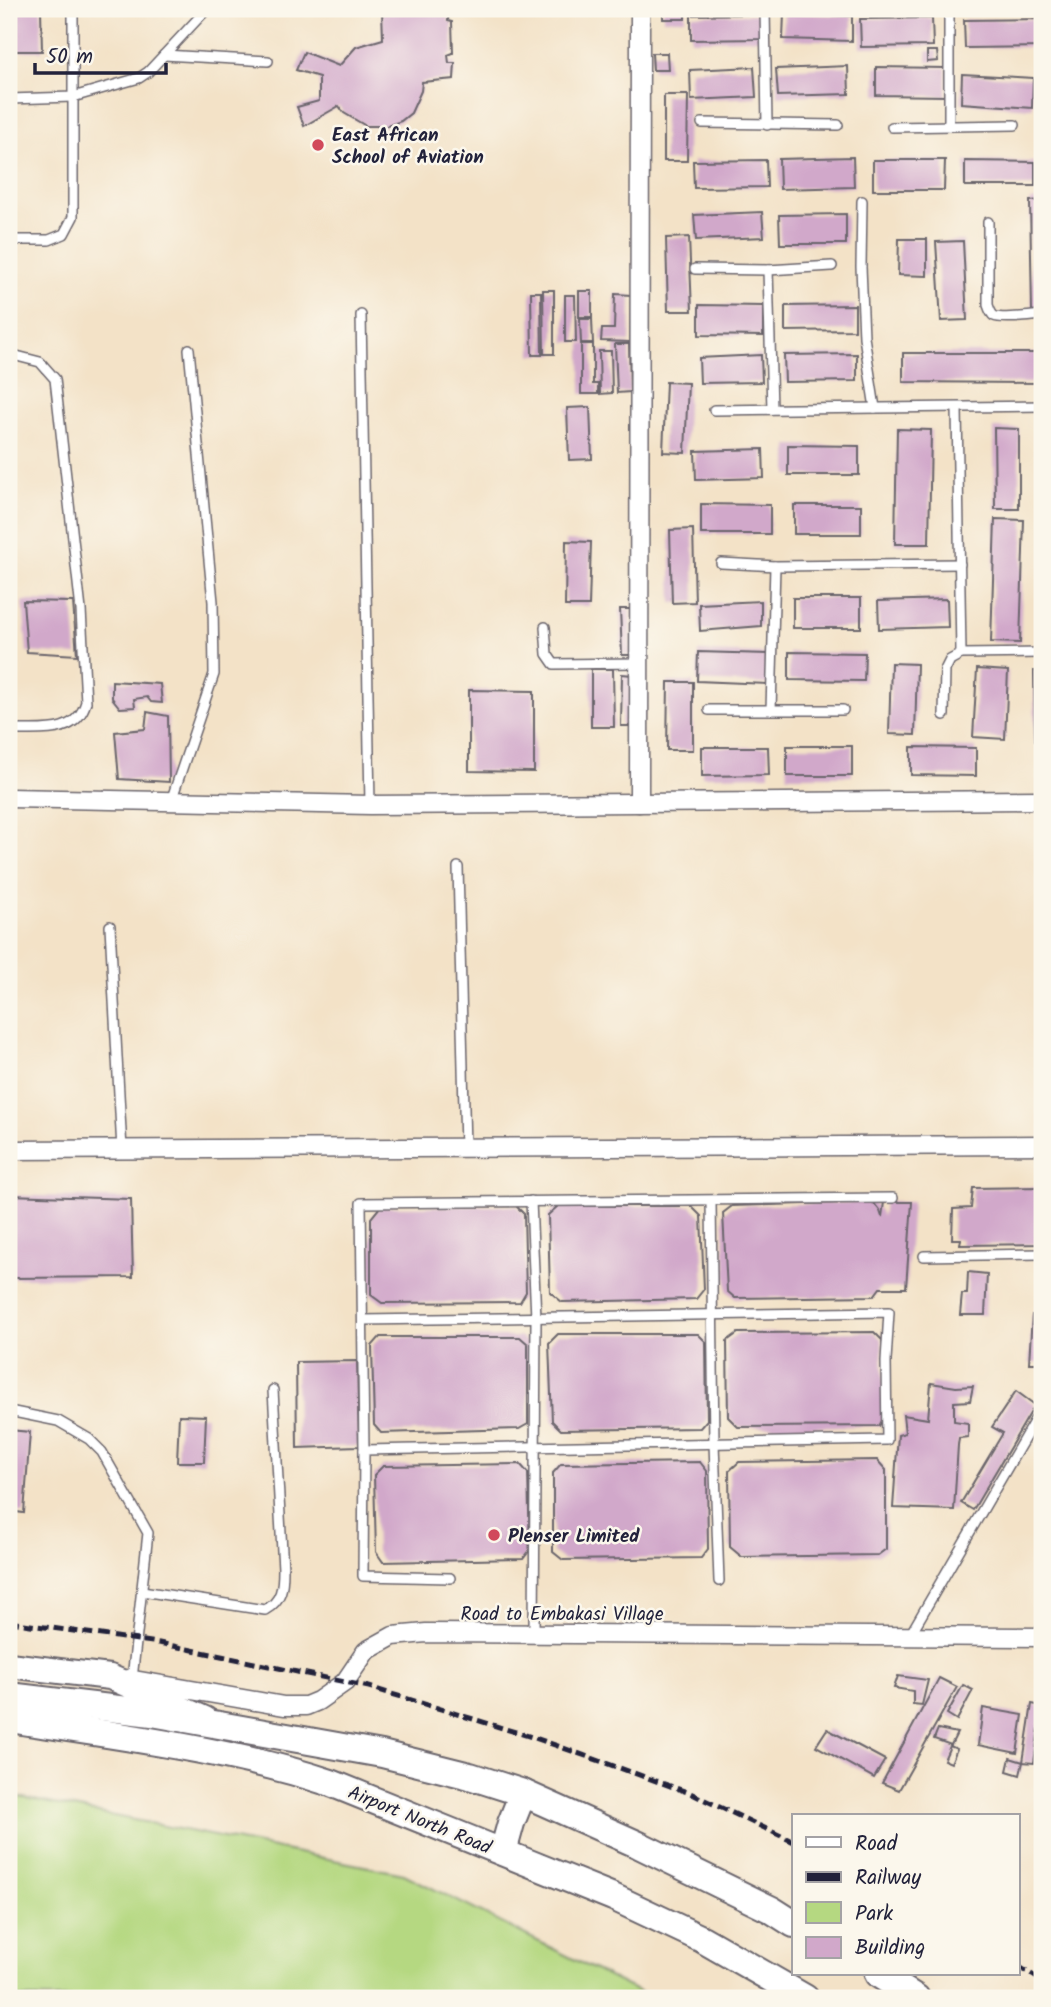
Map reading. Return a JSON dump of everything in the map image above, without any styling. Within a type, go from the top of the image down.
[{"type":"main road","points":[[9,1665],[121,1678],[218,1725]]},
{"type":"main road","points":[[9,1696],[152,1713],[382,1754],[470,1776],[523,1793],[639,1845],[772,1910],[792,1923]]},
{"type":"main road","name":"Airport North Road","points":[[9,1719],[236,1756],[286,1768],[331,1783],[613,1897],[702,1939],[806,1998]]},
{"type":"main road","points":[[503,1852],[523,1793]]},
{"type":"main road","points":[[881,1976],[916,1998]]},
{"type":"street","points":[[639,803],[640,9]]},
{"type":"street","points":[[9,798],[370,805],[1042,800]]},
{"type":"street","points":[[9,1150],[1042,1145]]},
{"type":"street","name":"Road to Embakasi Village","points":[[121,1678],[284,1706],[306,1706],[345,1682],[366,1651],[393,1636],[426,1633],[1042,1637]]},
{"type":"lane","points":[[9,240],[49,240],[64,234],[73,217],[73,9]]},
{"type":"lane","points":[[9,99],[73,97],[139,78],[206,9]]},
{"type":"lane","points":[[765,9],[767,125]]},
{"type":"lane","points":[[948,127],[949,9]]},
{"type":"lane","points":[[164,55],[268,61]]},
{"type":"lane","points":[[702,123],[838,125]]},
{"type":"lane","points":[[892,127],[1015,125]]},
{"type":"lane","points":[[862,201],[864,337],[875,408]]},
{"type":"lane","points":[[988,222],[990,311],[994,316],[1003,317],[1042,315]]},
{"type":"lane","points":[[695,269],[768,270],[832,266]]},
{"type":"lane","points":[[768,270],[772,410]]},
{"type":"lane","points":[[360,315],[370,805]]},
{"type":"lane","points":[[171,801],[214,674],[213,602],[189,349]]},
{"type":"lane","points":[[9,354],[40,362],[55,379],[81,610],[86,702],[83,712],[66,727],[9,730]]},
{"type":"lane","points":[[714,410],[1042,406]]},
{"type":"lane","points":[[957,408],[961,654]]},
{"type":"lane","points":[[721,563],[775,566],[960,564]]},
{"type":"lane","points":[[771,710],[775,566]]},
{"type":"lane","points":[[545,627],[547,654],[550,662],[554,664],[639,663]]},
{"type":"lane","points":[[944,715],[945,670],[950,660],[961,654],[1042,653]]},
{"type":"lane","points":[[709,710],[843,710]]},
{"type":"lane","points":[[458,867],[465,1148]]},
{"type":"lane","points":[[110,926],[122,1150]]},
{"type":"lane","points":[[450,1578],[363,1576],[361,1203],[893,1198]]},
{"type":"lane","points":[[531,1201],[536,1318],[534,1634]]},
{"type":"lane","points":[[710,1201],[719,1581]]},
{"type":"lane","points":[[924,1256],[1042,1254]]},
{"type":"lane","points":[[363,1320],[889,1312],[886,1361],[887,1440],[364,1450]]},
{"type":"lane","points":[[142,1591],[265,1610],[279,1600],[283,1587],[283,1569],[274,1390]]},
{"type":"lane","points":[[910,1635],[1042,1408]]},
{"type":"lane","points":[[9,1411],[58,1421],[89,1439],[102,1452],[148,1533],[142,1591],[121,1678]]},
{"type":"green space","points":[[9,1795],[404,1874],[651,1998],[9,1998]]},
{"type":"building","points":[[9,9],[41,9],[42,51],[9,51]]},
{"type":"building","points":[[449,9],[453,53],[448,55],[449,63],[455,63],[454,79],[422,82],[411,113],[401,121],[387,126],[366,126],[344,113],[339,106],[304,126],[297,107],[319,101],[319,77],[296,70],[304,52],[339,66],[356,47],[383,39],[382,10]]},
{"type":"building","points":[[663,9],[685,9],[685,19],[663,19]]},
{"type":"building","points":[[784,13],[852,16],[852,41],[783,39]]},
{"type":"building","points":[[762,14],[762,39],[691,40],[691,15]]},
{"type":"building","points":[[932,18],[933,46],[861,47],[860,19]]},
{"type":"building","points":[[1042,19],[1042,47],[965,48],[964,20]]},
{"type":"building","points":[[927,51],[937,51],[938,61],[927,62]]},
{"type":"building","points":[[652,53],[667,53],[668,70],[653,70]]},
{"type":"building","points":[[848,66],[849,94],[778,96],[776,69]]},
{"type":"building","points":[[754,67],[756,97],[691,100],[690,70]]},
{"type":"building","points":[[876,67],[946,68],[946,96],[876,95]]},
{"type":"building","points":[[962,74],[1033,78],[1032,108],[961,103]]},
{"type":"building","points":[[664,95],[688,95],[687,161],[664,161]]},
{"type":"building","points":[[853,157],[854,187],[780,189],[779,159]]},
{"type":"building","points":[[766,160],[767,187],[694,188],[693,161]]},
{"type":"building","points":[[873,160],[945,160],[944,190],[873,190]]},
{"type":"building","points":[[965,161],[1035,162],[1035,186],[965,186]]},
{"type":"building","points":[[1042,200],[1042,310],[1032,311],[1030,201]]},
{"type":"building","points":[[762,212],[764,237],[696,240],[694,215]]},
{"type":"building","points":[[846,214],[846,244],[780,244],[779,215]]},
{"type":"building","points":[[689,237],[692,311],[668,311],[666,238]]},
{"type":"building","points":[[899,239],[927,239],[927,276],[898,275]]},
{"type":"building","points":[[963,241],[967,320],[941,321],[936,242]]},
{"type":"building","points":[[543,290],[554,290],[554,354],[544,354]]},
{"type":"building","points":[[579,291],[592,291],[592,317],[579,317]]},
{"type":"building","points":[[531,292],[541,292],[542,355],[532,355]]},
{"type":"building","points":[[615,294],[631,295],[630,342],[601,341],[602,329],[614,329]]},
{"type":"building","points":[[565,295],[575,295],[576,342],[565,342]]},
{"type":"building","points":[[699,305],[763,306],[763,336],[699,335]]},
{"type":"building","points":[[855,305],[855,330],[785,331],[785,306]]},
{"type":"building","points":[[580,319],[592,319],[593,343],[581,343]]},
{"type":"building","points":[[581,344],[593,344],[593,384],[598,384],[598,394],[581,394]]},
{"type":"building","points":[[615,344],[629,344],[630,392],[617,393]]},
{"type":"building","points":[[599,351],[611,351],[612,393],[600,394]]},
{"type":"building","points":[[903,353],[1042,353],[1042,383],[903,382]]},
{"type":"building","points":[[857,354],[857,381],[785,382],[784,355]]},
{"type":"building","points":[[761,355],[762,382],[700,383],[699,358]]},
{"type":"building","points":[[666,382],[688,383],[685,453],[663,452]]},
{"type":"building","points":[[590,407],[592,459],[569,460],[567,408]]},
{"type":"building","points":[[994,428],[1019,429],[1019,509],[995,509]]},
{"type":"building","points":[[897,429],[931,430],[929,544],[895,544]]},
{"type":"building","points":[[788,445],[859,446],[859,475],[788,475]]},
{"type":"building","points":[[763,449],[764,478],[696,480],[695,451]]},
{"type":"building","points":[[701,504],[770,505],[770,534],[701,534]]},
{"type":"building","points":[[794,505],[861,505],[861,534],[794,534]]},
{"type":"building","points":[[995,519],[1024,520],[1020,643],[991,642]]},
{"type":"building","points":[[693,529],[695,602],[672,603],[670,530]]},
{"type":"building","points":[[566,541],[591,542],[589,606],[565,606]]},
{"type":"building","points":[[793,598],[861,598],[861,628],[793,628]]},
{"type":"building","points":[[947,599],[948,627],[879,629],[878,601]]},
{"type":"building","points":[[23,601],[73,602],[77,655],[27,652]]},
{"type":"building","points":[[761,601],[761,626],[700,631],[699,604]]},
{"type":"building","points":[[620,609],[630,609],[631,655],[622,655]]},
{"type":"building","points":[[698,652],[769,654],[768,684],[697,681]]},
{"type":"building","points":[[789,652],[865,653],[864,681],[789,680]]},
{"type":"building","points":[[891,663],[917,664],[915,735],[889,734]]},
{"type":"building","points":[[591,669],[613,669],[614,727],[591,727]]},
{"type":"building","points":[[977,669],[1008,671],[1005,739],[973,737]]},
{"type":"building","points":[[1034,671],[1042,671],[1042,740],[1035,740]]},
{"type":"building","points":[[622,674],[632,675],[631,726],[621,726]]},
{"type":"building","points":[[112,681],[160,684],[162,703],[151,702],[147,697],[134,699],[135,707],[120,708],[112,698]]},
{"type":"building","points":[[668,682],[693,682],[693,750],[667,750]]},
{"type":"building","points":[[469,690],[534,691],[534,772],[469,771]]},
{"type":"building","points":[[147,712],[168,716],[169,782],[119,779],[115,732],[145,729]]},
{"type":"building","points":[[787,746],[852,746],[852,776],[787,776]]},
{"type":"building","points":[[702,747],[768,747],[769,775],[702,776]]},
{"type":"building","points":[[911,747],[976,748],[976,776],[911,775]]},
{"type":"building","points":[[1042,1187],[1042,1244],[960,1245],[961,1239],[952,1239],[953,1209],[971,1208],[973,1188]]},
{"type":"building","points":[[9,1195],[131,1199],[133,1277],[9,1278]]},
{"type":"building","points":[[873,1202],[882,1217],[884,1202],[912,1202],[906,1288],[880,1288],[874,1296],[735,1298],[727,1291],[723,1213],[732,1206]]},
{"type":"building","points":[[516,1206],[524,1214],[526,1292],[520,1302],[382,1303],[371,1295],[371,1218],[380,1207]]},
{"type":"building","points":[[558,1206],[691,1206],[701,1216],[704,1289],[696,1299],[562,1302],[550,1292],[548,1215]]},
{"type":"building","points":[[968,1272],[987,1274],[985,1315],[960,1315],[962,1294],[967,1294]]},
{"type":"building","points":[[1032,1315],[1042,1315],[1042,1363],[1029,1363]]},
{"type":"building","points":[[874,1332],[882,1340],[884,1417],[879,1426],[738,1427],[728,1417],[727,1341],[738,1333]]},
{"type":"building","points":[[558,1334],[698,1334],[706,1342],[707,1420],[700,1428],[561,1430],[552,1421],[549,1343]]},
{"type":"building","points":[[380,1337],[520,1337],[528,1344],[528,1424],[519,1429],[381,1433],[374,1425],[372,1346]]},
{"type":"building","points":[[357,1361],[359,1446],[297,1448],[296,1362]]},
{"type":"building","points":[[931,1383],[956,1387],[973,1386],[970,1401],[954,1402],[954,1421],[968,1423],[968,1437],[959,1438],[954,1510],[893,1508],[898,1435],[905,1433],[903,1415],[928,1419]]},
{"type":"building","points":[[1016,1391],[1035,1405],[973,1510],[961,1503],[1003,1433],[992,1427]]},
{"type":"building","points":[[179,1415],[206,1416],[204,1462],[177,1462]]},
{"type":"building","points":[[9,1430],[30,1432],[24,1513],[9,1511]]},
{"type":"building","points":[[877,1460],[886,1470],[886,1549],[878,1555],[742,1557],[730,1547],[729,1471],[739,1462]]},
{"type":"building","points":[[700,1462],[707,1471],[708,1549],[701,1558],[563,1560],[553,1552],[553,1473],[561,1464]]},
{"type":"building","points":[[520,1464],[528,1473],[530,1550],[523,1559],[383,1562],[376,1552],[374,1475],[383,1466]]},
{"type":"building","points":[[898,1676],[928,1680],[922,1705],[913,1704],[913,1691],[894,1688]]},
{"type":"building","points":[[939,1678],[957,1687],[899,1790],[882,1783]]},
{"type":"building","points":[[963,1685],[973,1690],[957,1720],[947,1714]]},
{"type":"building","points":[[1032,1704],[1042,1706],[1034,1763],[1023,1762]]},
{"type":"building","points":[[983,1708],[1023,1715],[1017,1753],[978,1745]]},
{"type":"building","points":[[827,1729],[885,1760],[874,1778],[816,1746]]},
{"type":"building","points":[[938,1729],[957,1733],[951,1745],[934,1739]]},
{"type":"building","points":[[950,1746],[957,1749],[951,1763],[944,1760]]},
{"type":"building","points":[[1010,1758],[1023,1762],[1020,1775],[1007,1771]]},
{"type":"railway","points":[[9,1622],[159,1643],[369,1687],[535,1738],[690,1793],[792,1841]]},
{"type":"railway","points":[[1020,1967],[1042,1981]]},
{"type":"place","name":"East African School of Aviation","points":[[318,145]]},
{"type":"place","name":"Plenser Limited","points":[[494,1535]]}]
